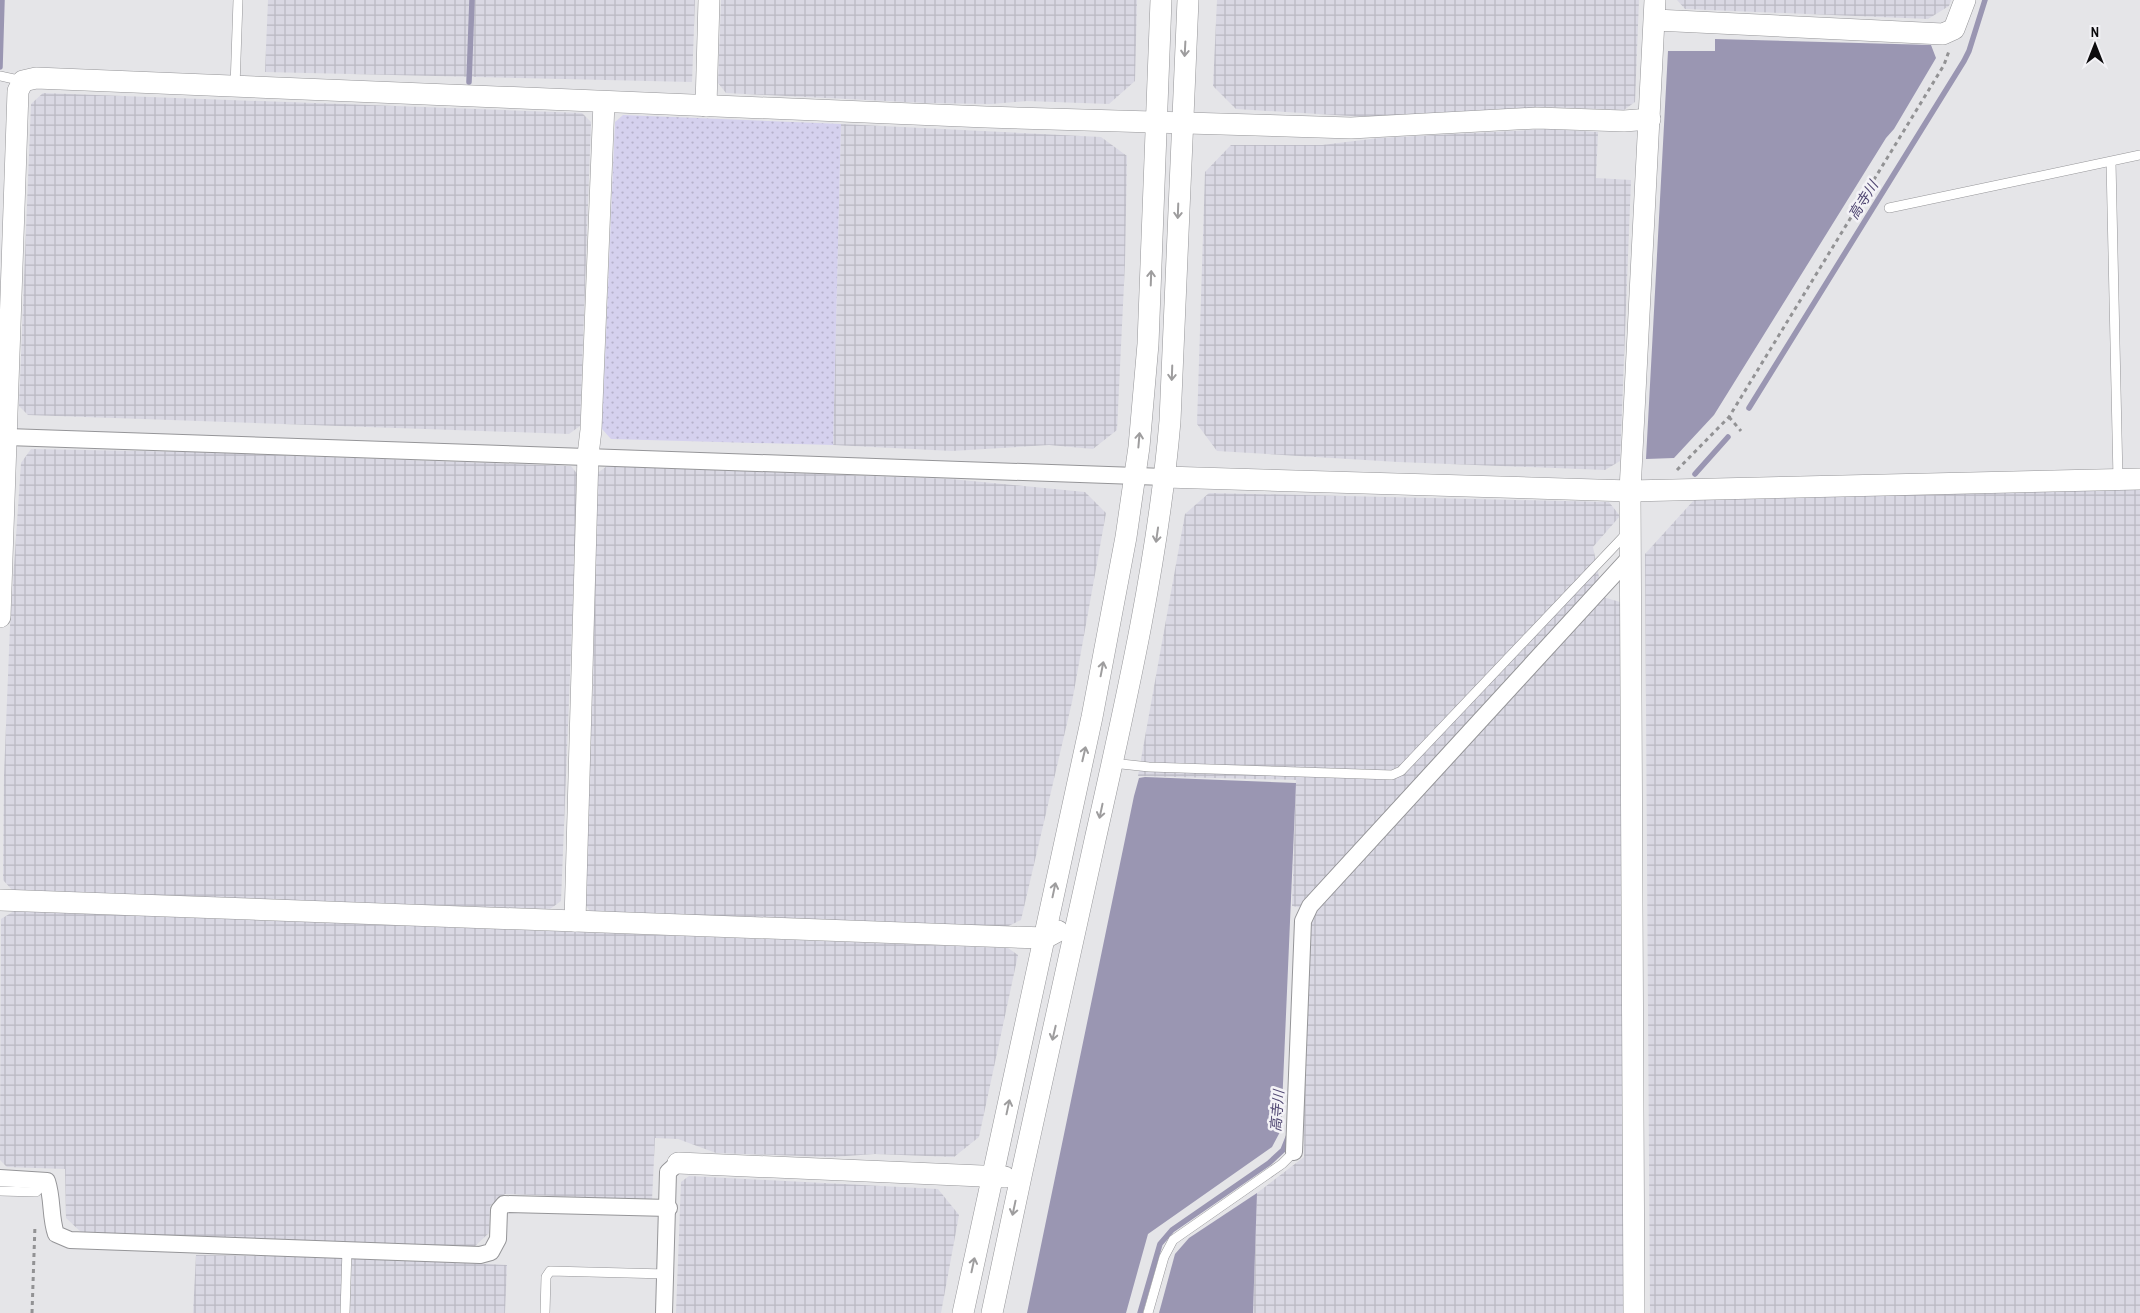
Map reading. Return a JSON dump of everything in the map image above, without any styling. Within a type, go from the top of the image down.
[{"type":"street","points":[[706,106],[709,0]]},
{"type":"street","points":[[963,1313],[1092,717],[1126,538],[1135,476],[1148,344],[1161,0]]},
{"type":"street","points":[[992,1313],[1112,763],[1156,542],[1165,476],[1188,0]]},
{"type":"street","points":[[1634,1313],[1631,529],[1641,491],[1650,118],[1655,10],[1943,34],[1954,29],[1966,0]]},
{"type":"street","points":[[0,618],[18,91],[23,81],[36,78],[986,117],[1351,128],[1537,118],[1624,121],[1650,118]]},
{"type":"street","points":[[575,921],[588,455],[604,102]]},
{"type":"street","points":[[7,437],[588,455],[1135,476],[1641,491],[2140,478]]},
{"type":"street","points":[[1294,1152],[1303,921],[1310,906],[1631,556]]},
{"type":"street","points":[[0,900],[1045,938],[1063,929],[1080,907]]},
{"type":"street","points":[[1045,938],[1055,952],[1063,969],[1064,985]]},
{"type":"street","points":[[664,1313],[669,1208],[668,1172],[678,1163],[1021,1178]]},
{"type":"street","points":[[0,1178],[42,1187],[51,1194],[51,1221],[56,1234],[70,1240],[480,1255],[491,1252],[498,1239],[499,1210],[504,1204],[514,1202],[669,1208]]},
{"type":"lane","points":[[235,87],[238,0]]},
{"type":"lane","points":[[0,76],[23,81]]},
{"type":"lane","points":[[1889,208],[2140,155]]},
{"type":"lane","points":[[2111,162],[2118,479]]},
{"type":"lane","points":[[1112,763],[1149,767],[1383,774],[1401,771],[1631,529]]},
{"type":"lane","points":[[1148,1313],[1164,1257],[1173,1240],[1282,1164],[1294,1152]]},
{"type":"lane","points":[[0,1191],[42,1187]]},
{"type":"lane","points":[[345,1313],[347,1249]]},
{"type":"lane","points":[[545,1313],[546,1277],[550,1271],[666,1274]]},
{"type":"path","points":[[1641,491],[1681,467],[1729,417],[1944,65],[1954,29]]},
{"type":"path","points":[[1729,417],[1741,432]]},
{"type":"path","points":[[32,1313],[42,1187]]},
{"type":"shaded area","points":[[268,0],[695,0],[692,82],[265,72]]},
{"type":"shaded area","points":[[721,0],[1137,0],[1135,81],[1109,104],[1027,101],[991,104],[926,103],[726,93],[718,83]]},
{"type":"shaded area","points":[[1217,0],[1639,0],[1635,102],[1624,110],[1546,107],[1383,118],[1236,109],[1213,86]]},
{"type":"shaded area","points":[[1677,0],[1951,0],[1949,6],[1928,19],[1685,9]]},
{"type":"shaded area","points":[[43,93],[582,113],[591,122],[580,426],[569,434],[28,415],[19,406],[31,104]]},
{"type":"shaded area","points":[[623,115],[841,124],[833,445],[611,439],[602,429],[615,122]]},
{"type":"shaded area","points":[[841,124],[1101,137],[1127,156],[1125,263],[1117,430],[1093,449],[1049,445],[952,451],[833,445]]},
{"type":"shaded area","points":[[1549,129],[1598,132],[1596,178],[1631,180],[1620,461],[1605,470],[1398,462],[1217,451],[1197,424],[1205,172],[1231,145],[1322,145],[1379,138]]},
{"type":"shaded area","points":[[31,449],[195,452],[571,466],[578,475],[561,901],[550,909],[13,891],[3,880],[4,775],[10,626],[21,463]]},
{"type":"shaded area","points":[[607,466],[951,479],[1085,492],[1106,513],[1072,702],[1021,920],[1004,928],[591,913],[582,899],[593,687],[596,474]]},
{"type":"shaded area","points":[[2140,487],[2140,1313],[1650,1313],[1645,554],[1694,500]]},
{"type":"shaded area","points":[[1209,493],[1609,502],[1620,516],[1593,547],[1603,597],[1620,602],[1625,1313],[1253,1313],[1257,1193],[1304,1157],[1304,908],[1292,906],[1296,780],[1138,776],[1185,514]]},
{"type":"shaded area","points":[[14,911],[1008,948],[1018,955],[979,1137],[954,1157],[875,1154],[832,1157],[716,1153],[678,1139],[655,1138],[652,1200],[505,1194],[490,1206],[489,1233],[474,1247],[82,1233],[66,1218],[65,1169],[7,1167],[0,1160],[1,919]]},
{"type":"shaded area","points":[[689,1176],[938,1189],[959,1215],[941,1313],[676,1313],[681,1182]]},
{"type":"shaded area","points":[[196,1255],[343,1257],[341,1313],[193,1313]]},
{"type":"shaded area","points":[[352,1258],[507,1265],[505,1313],[350,1313]]},
{"type":"water","points":[[1715,39],[1931,45],[1936,58],[1894,129],[1886,138],[1714,415],[1674,458],[1646,459],[1668,51],[1715,51]]},
{"type":"water","points":[[1139,778],[1296,783],[1281,1130],[1272,1147],[1148,1234],[1126,1313],[1027,1313],[1134,796]]},
{"type":"water","points":[[1257,1193],[1253,1313],[1159,1313],[1175,1254],[1189,1238]]},
{"type":"waterway","points":[[0,67],[2,0]]},
{"type":"waterway","points":[[469,82],[472,0]]},
{"type":"waterway","name":"高寺川","points":[[1749,408],[1964,61],[1985,0]]},
{"type":"waterway","name":"高寺川","points":[[1695,474],[1728,437]]},
{"type":"waterway","name":"高寺川","points":[[1140,1313],[1160,1244],[1172,1230],[1269,1163],[1283,1150],[1289,1135]]}]
